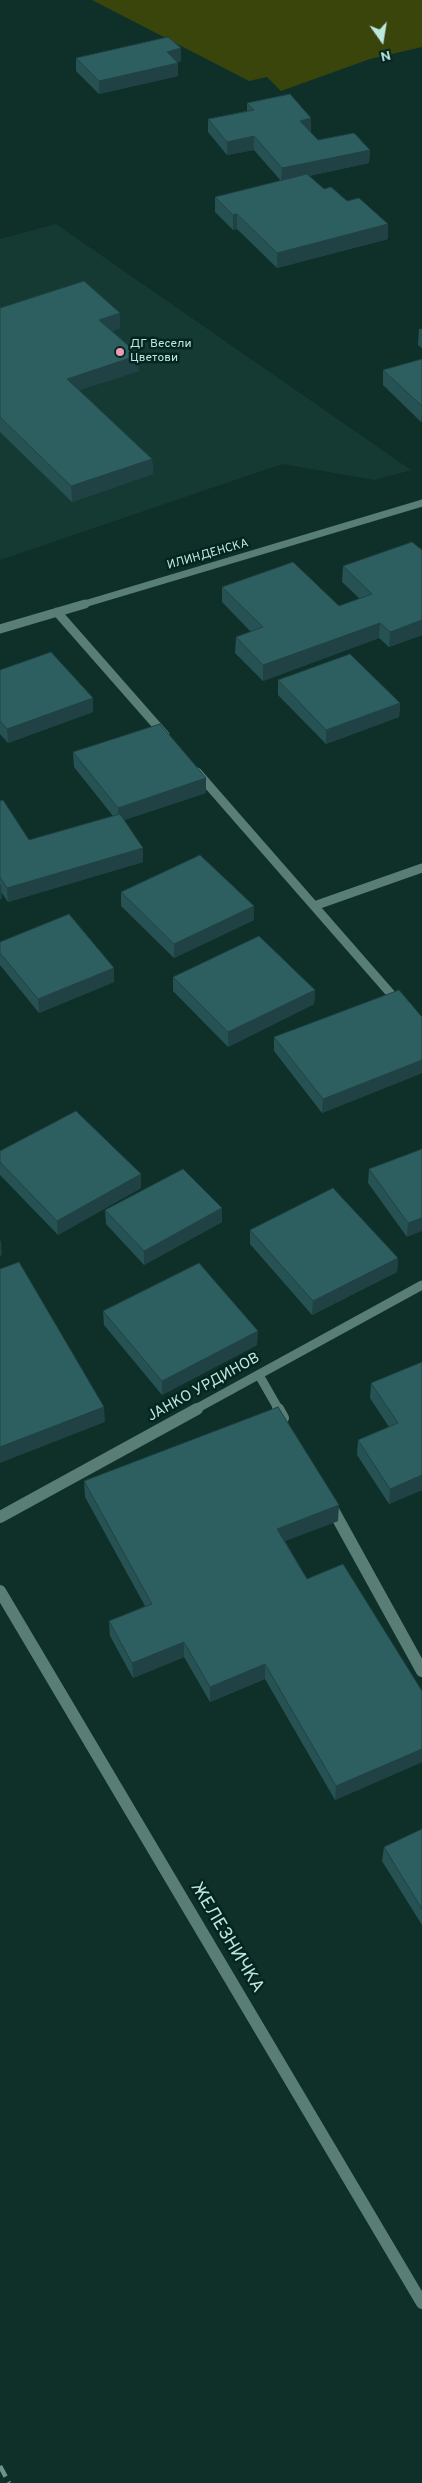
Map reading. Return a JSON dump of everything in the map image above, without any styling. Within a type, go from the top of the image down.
[{"type":"street","name":"ИЛИНДЕНСКА","points":[[0,629],[422,503]]},
{"type":"street","points":[[56,612],[172,744]]},
{"type":"street","points":[[192,766],[403,1008]]},
{"type":"street","points":[[314,906],[422,868]]},
{"type":"street","name":"ЈАНКО УРДИНОВ","points":[[0,1517],[422,1285]]},
{"type":"street","points":[[259,1375],[288,1427]]},
{"type":"street","points":[[326,1497],[422,1671]]},
{"type":"street","name":"ЖЕЛЕЗНИЧКА","points":[[0,1591],[422,2303]]},
{"type":"shaded area","name":"ДГ Весели Цветови","points":[[56,224],[411,470],[375,480],[282,464],[0,560],[0,239]]},
{"type":"green space","points":[[92,0],[422,0],[422,47],[370,59],[281,91],[267,77],[249,81]]},
{"type":"building","points":[[168,37],[181,48],[167,52],[178,63],[99,81],[76,58]]},
{"type":"building","points":[[290,94],[311,118],[300,121],[318,140],[354,133],[370,150],[282,168],[254,136],[227,142],[208,119],[254,110],[247,103]]},
{"type":"building","points":[[307,174],[324,189],[331,187],[347,201],[359,198],[388,224],[277,253],[237,214],[233,215],[215,197]]},
{"type":"building","points":[[84,281],[120,313],[99,320],[139,355],[67,379],[152,459],[71,486],[0,417],[0,308]]},
{"type":"building","points":[[422,359],[422,406],[383,370]]},
{"type":"building","points":[[412,542],[422,550],[422,620],[390,632],[380,623],[263,665],[236,637],[263,627],[222,587],[293,562],[339,606],[372,594],[343,566]]},
{"type":"building","points":[[51,652],[93,698],[7,729],[0,721],[0,670]]},
{"type":"building","points":[[350,654],[400,703],[326,730],[278,680]]},
{"type":"building","points":[[160,724],[206,778],[118,808],[73,752]]},
{"type":"building","points":[[3,800],[29,840],[120,814],[143,848],[7,888],[0,877],[0,801]]},
{"type":"building","points":[[200,855],[254,906],[174,944],[121,892]]},
{"type":"building","points":[[69,914],[114,968],[38,999],[0,953],[0,942]]},
{"type":"building","points":[[259,936],[315,990],[228,1032],[173,977]]},
{"type":"building","points":[[399,990],[422,1017],[422,1060],[323,1099],[274,1037]]},
{"type":"building","points":[[76,1111],[141,1174],[57,1221],[0,1162],[0,1151]]},
{"type":"building","points":[[422,1149],[422,1218],[408,1223],[369,1169]]},
{"type":"building","points":[[183,1169],[222,1208],[144,1251],[105,1210]]},
{"type":"building","points":[[333,1188],[398,1258],[313,1301],[250,1230]]},
{"type":"building","points":[[19,1262],[104,1407],[0,1447],[0,1269]]},
{"type":"building","points":[[199,1263],[258,1331],[162,1381],[103,1311]]},
{"type":"building","points":[[422,1362],[422,1475],[390,1489],[358,1440],[398,1423],[371,1383]]},
{"type":"building","points":[[278,1407],[339,1505],[277,1529],[307,1579],[343,1564],[422,1691],[422,1749],[336,1786],[265,1664],[210,1687],[184,1642],[132,1663],[109,1621],[152,1604],[84,1481]]},
{"type":"building","points":[[422,1829],[422,1909],[384,1847]]},
{"type":"railway","points":[[0,2466],[9,2483]]},
{"type":"place","name":"ДГ Весели Цветови","points":[[120,352]]}]
